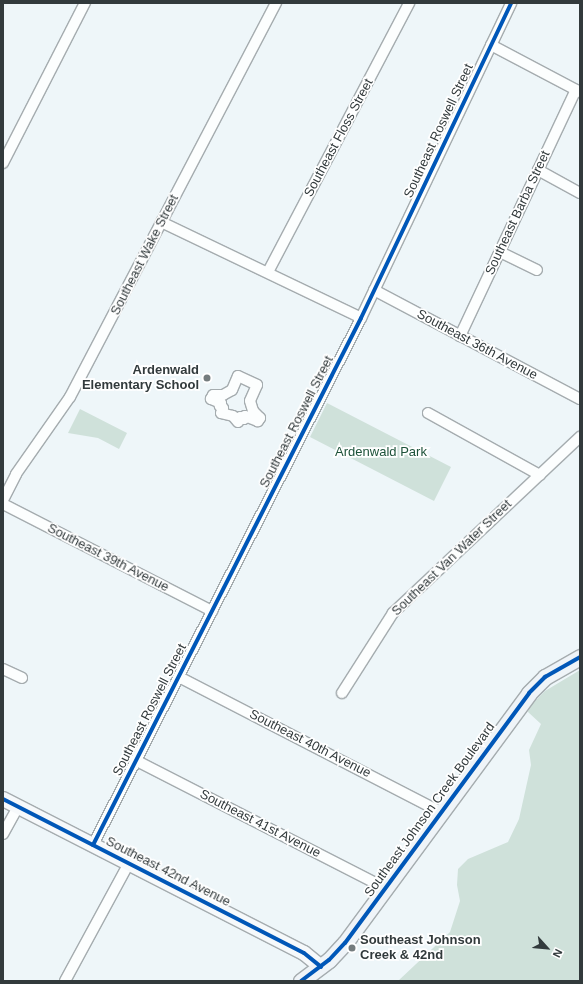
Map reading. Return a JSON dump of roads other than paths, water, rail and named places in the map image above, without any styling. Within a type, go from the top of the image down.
[{"type":"main road","name":"Southeast Johnson Creek Boulevard","points":[[301,981],[336,954],[529,693],[545,677],[580,657]]},
{"type":"street","points":[[3,164],[85,3]]},
{"type":"street","name":"Southeast Wake Street","points":[[3,500],[16,474],[70,398],[276,3]]},
{"type":"street","name":"Southeast Floss Street","points":[[268,272],[410,3]]},
{"type":"street","name":"Southeast Roswell Street","points":[[93,845],[361,318],[511,3]]},
{"type":"street","points":[[491,45],[578,91]]},
{"type":"street","name":"Southeast Barba Street","points":[[460,336],[538,170],[578,91]]},
{"type":"street","points":[[538,170],[580,193]]},
{"type":"street","points":[[162,222],[361,318]]},
{"type":"street","points":[[500,252],[537,270]]},
{"type":"street","name":"Southeast 36th Avenue","points":[[374,290],[580,399]]},
{"type":"street","points":[[238,376],[257,385],[250,401],[253,411],[260,418],[258,421],[245,416],[244,419],[240,417],[238,422],[233,416],[221,413],[223,408],[220,406],[221,403],[211,399],[213,395],[223,395],[232,390],[238,376]]},
{"type":"street","points":[[428,413],[540,475]]},
{"type":"street","name":"Southeast Van Water Street","points":[[342,693],[393,613],[580,437]]},
{"type":"street","name":"Southeast 39th Avenue","points":[[3,504],[212,611]]},
{"type":"street","points":[[3,669],[22,678]]},
{"type":"street","name":"Southeast 40th Avenue","points":[[179,677],[440,812]]},
{"type":"street","name":"Southeast 41st Avenue","points":[[136,760],[385,888]]},
{"type":"street","name":"Southeast 42nd Avenue","points":[[3,799],[304,953],[320,967]]},
{"type":"street","points":[[3,834],[18,807]]},
{"type":"street","points":[[65,981],[129,863]]},
{"type":"place","name":"Ardenwald Elementary School","points":[[207,378]]},
{"type":"place","name":"Southeast Johnson Creek & 42nd","points":[[352,948]]},
{"type":"park label","name":"Ardenwald Park","points":[[381,452]]}]
